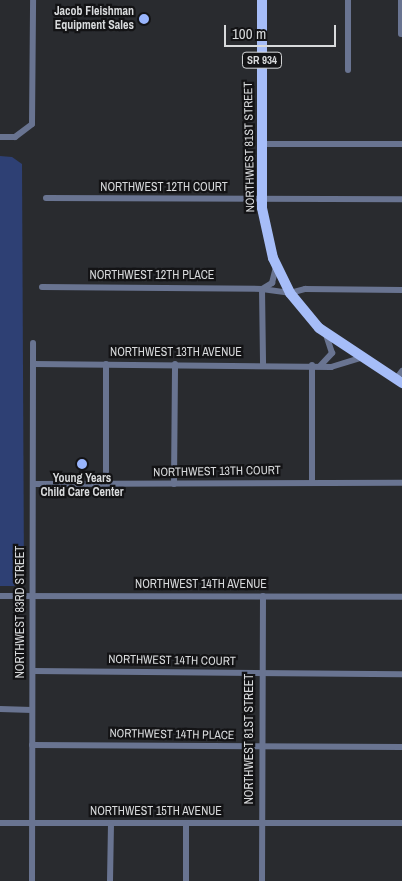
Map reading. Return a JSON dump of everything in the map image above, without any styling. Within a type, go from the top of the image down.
[{"type":"main road","name":"NORTHWEST 81ST STREET","points":[[262,0],[262,199],[264,227],[276,267],[290,293],[326,334],[361,358],[400,377]]},
{"type":"street","points":[[0,137],[15,137],[26,131],[32,124],[32,0]]},
{"type":"street","points":[[348,0],[348,70]]},
{"type":"street","points":[[401,0],[401,34]]},
{"type":"street","points":[[262,144],[402,144]]},
{"type":"street","name":"NORTHWEST 12TH COURT","points":[[46,198],[402,199]]},
{"type":"street","points":[[263,364],[262,289],[274,280],[276,267]]},
{"type":"street","name":"NORTHWEST 12TH PLACE","points":[[42,287],[262,289],[290,293],[305,290],[402,290]]},
{"type":"street","points":[[320,366],[328,361],[332,353],[326,334]]},
{"type":"street","name":"NORTHWEST 83RD STREET","points":[[32,881],[33,343]]},
{"type":"street","name":"NORTHWEST 13TH AVENUE","points":[[33,364],[263,364],[331,367],[361,358]]},
{"type":"street","points":[[106,364],[106,484]]},
{"type":"street","points":[[174,484],[175,364]]},
{"type":"street","points":[[312,365],[312,482]]},
{"type":"street","name":"NORTHWEST 13TH COURT","points":[[33,484],[402,482]]},
{"type":"street","name":"NORTHWEST 14TH AVENUE","points":[[0,596],[402,597]]},
{"type":"street","name":"NORTHWEST 81ST STREET","points":[[262,881],[263,596]]},
{"type":"street","name":"NORTHWEST 14TH COURT","points":[[33,671],[402,674]]},
{"type":"street","points":[[0,709],[32,710]]},
{"type":"street","name":"NORTHWEST 14TH PLACE","points":[[32,745],[402,747]]},
{"type":"street","name":"NORTHWEST 15TH AVENUE","points":[[0,823],[402,823]]},
{"type":"street","points":[[110,881],[111,824]]},
{"type":"street","points":[[186,824],[186,881]]},
{"type":"shaded area","points":[[0,156],[12,157],[22,164],[24,578],[14,586],[0,586]]},
{"type":"place","name":"Jacob Fleishman Equipment Sales","points":[[144,19]]},
{"type":"place","name":"Young Years Child Care Center","points":[[82,464]]}]
